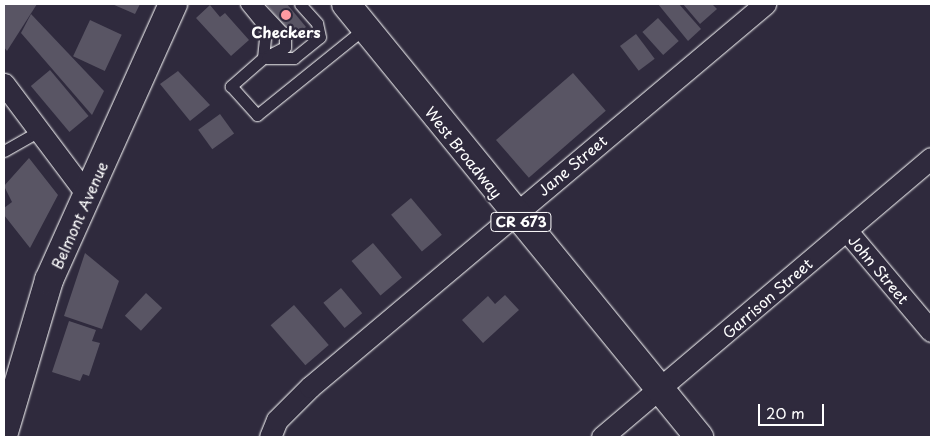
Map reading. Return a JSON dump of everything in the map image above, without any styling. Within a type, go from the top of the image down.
[{"type":"main road","name":"Belmont Avenue","points":[[4,432],[49,280],[173,4]]},
{"type":"main road","name":"West Broadway","points":[[346,4],[514,214],[699,437]]},
{"type":"street","name":"Jane Street","points":[[270,437],[277,420],[290,407],[514,214],[765,4]]},
{"type":"street","points":[[4,84],[88,196]]},
{"type":"street","name":"Garrison Street","points":[[602,437],[661,389],[931,158]]},
{"type":"street","name":"John Street","points":[[846,230],[931,331]]},
{"type":"lane","points":[[246,4],[266,29],[263,58]]},
{"type":"lane","points":[[256,4],[285,35],[284,47],[263,58],[231,86],[257,115],[365,28]]},
{"type":"lane","points":[[263,58],[294,58],[320,37],[317,23],[300,4]]},
{"type":"lane","points":[[4,151],[40,131]]},
{"type":"building","points":[[4,4],[37,4],[7,51],[4,47]]},
{"type":"building","points":[[112,4],[140,4],[135,14]]},
{"type":"building","name":"Checkers","points":[[266,4],[287,4],[306,27],[293,37]]},
{"type":"building","points":[[658,4],[679,4],[701,29],[688,41]]},
{"type":"building","points":[[683,4],[712,4],[717,9],[700,24]]},
{"type":"building","points":[[210,5],[220,17],[225,13],[249,40],[231,56],[196,18]]},
{"type":"building","points":[[31,14],[104,91],[92,115],[21,33]]},
{"type":"building","points":[[658,18],[679,41],[663,55],[642,32]]},
{"type":"building","points":[[90,20],[122,35],[105,71],[73,56]]},
{"type":"building","points":[[636,34],[655,59],[639,71],[620,46]]},
{"type":"building","points":[[50,70],[89,116],[69,132],[31,86]]},
{"type":"building","points":[[178,71],[210,105],[190,121],[160,84]]},
{"type":"building","points":[[573,73],[606,111],[529,178],[496,140]]},
{"type":"building","points":[[220,114],[234,133],[212,149],[198,130]]},
{"type":"building","points":[[29,158],[58,195],[30,248],[4,215],[4,208],[12,202],[4,186]]},
{"type":"building","points":[[411,198],[442,235],[422,251],[391,215]]},
{"type":"building","points":[[373,243],[402,277],[380,295],[352,261]]},
{"type":"building","points":[[85,253],[119,281],[102,329],[64,316]]},
{"type":"building","points":[[341,288],[362,313],[345,328],[323,303]]},
{"type":"building","points":[[146,293],[162,308],[141,331],[125,316]]},
{"type":"building","points":[[505,295],[519,310],[483,343],[462,320],[488,296],[495,304]]},
{"type":"building","points":[[294,305],[329,345],[305,365],[271,325]]},
{"type":"building","points":[[69,321],[96,330],[92,341],[100,343],[89,376],[83,374],[80,381],[52,372]]},
{"type":"place","name":"Checkers","points":[[286,15]]}]
